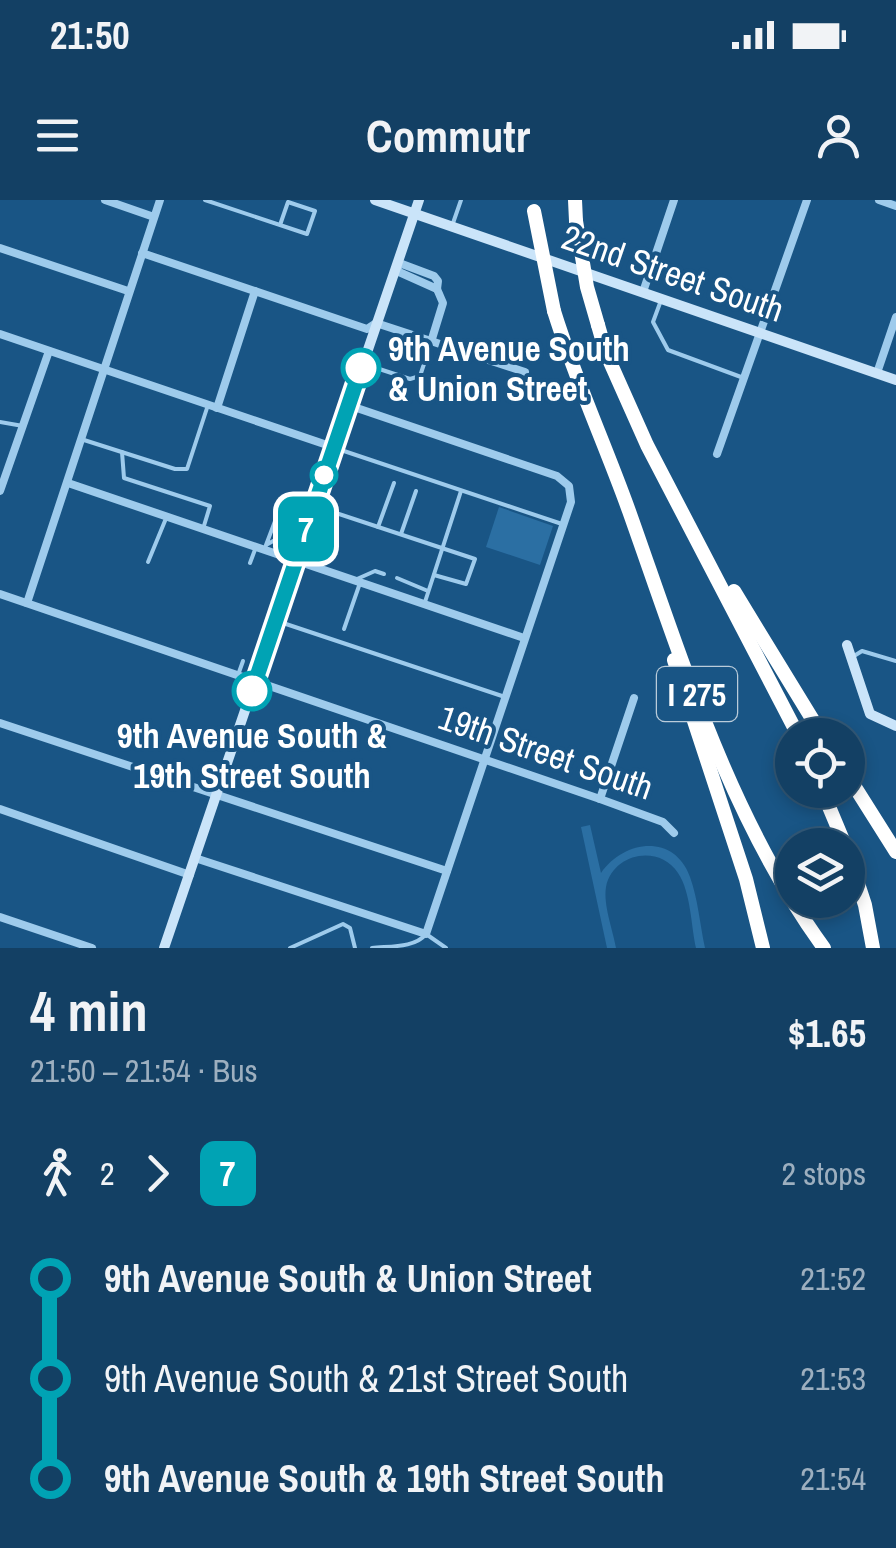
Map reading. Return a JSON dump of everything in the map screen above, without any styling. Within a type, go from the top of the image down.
[{"type":"highway","name":"I 275","points":[[574,200],[588,287],[606,353],[646,445],[812,718]]},
{"type":"highway","name":"I 275","points":[[534,205],[554,311],[674,636],[768,862],[824,948]]},
{"type":"highway","points":[[646,445],[789,718]]},
{"type":"highway","points":[[610,460],[723,806],[763,948]]},
{"type":"highway","points":[[865,803],[896,852]]},
{"type":"highway","points":[[865,905],[873,948]]},
{"type":"street","points":[[105,200],[154,217]]},
{"type":"street","points":[[28,603],[160,200]]},
{"type":"street","name":"22nd Street South","points":[[375,200],[896,380]]},
{"type":"street","points":[[164,948],[419,200]]},
{"type":"street","points":[[643,292],[674,200]]},
{"type":"street","points":[[717,454],[807,200]]},
{"type":"street","points":[[879,200],[896,206]]},
{"type":"street","points":[[0,248],[128,291]]},
{"type":"street","points":[[142,253],[367,329],[376,323]]},
{"type":"street","points":[[396,266],[399,272],[438,289],[443,303],[431,342]]},
{"type":"street","points":[[212,406],[255,291]]},
{"type":"street","points":[[877,373],[896,317]]},
{"type":"street","points":[[376,323],[525,372]]},
{"type":"street","points":[[0,334],[334,447]]},
{"type":"street","points":[[0,491],[49,351]]},
{"type":"street","points":[[195,858],[426,934],[571,502],[570,486],[557,476],[348,405]]},
{"type":"street","points":[[68,482],[524,638]]},
{"type":"street","name":"19th Street South","points":[[0,594],[663,822],[674,833]]},
{"type":"street","points":[[846,646],[870,714],[896,726]]},
{"type":"street","points":[[600,800],[634,698]]},
{"type":"street","points":[[0,723],[447,871]]},
{"type":"street","points":[[0,810],[190,874]]},
{"type":"street","points":[[0,917],[92,948]]},
{"type":"lane","points":[[206,200],[280,225],[307,234],[315,211],[288,202],[280,225]]},
{"type":"lane","points":[[452,226],[461,200]]},
{"type":"lane","points":[[661,298],[653,322],[668,350],[742,378]]},
{"type":"lane","points":[[362,364],[410,378],[420,376],[431,342]]},
{"type":"lane","points":[[82,439],[187,469],[212,406]]},
{"type":"lane","points":[[0,422],[22,426]]},
{"type":"lane","points":[[334,447],[562,524]]},
{"type":"lane","points":[[122,452],[124,478],[210,506],[203,529]]},
{"type":"lane","points":[[378,527],[394,483]]},
{"type":"lane","points":[[424,605],[462,490]]},
{"type":"lane","points":[[401,534],[416,492]]},
{"type":"lane","points":[[314,506],[475,559],[466,584],[434,575]]},
{"type":"lane","points":[[250,564],[277,516],[292,512],[284,535],[262,547]]},
{"type":"lane","points":[[148,562],[167,516]]},
{"type":"lane","points":[[318,569],[330,537]]},
{"type":"lane","points":[[344,629],[356,582],[375,571],[384,574]]},
{"type":"lane","points":[[398,578],[428,590]]},
{"type":"lane","points":[[276,620],[505,697]]},
{"type":"lane","points":[[852,658],[862,651],[896,661]]},
{"type":"lane","points":[[238,675],[243,661]]},
{"type":"lane","points":[[290,948],[343,924],[350,928],[355,948]]},
{"type":"lane","points":[[372,948],[414,945],[426,934],[446,948]]},
{"type":"shaded area","points":[[499,507],[553,526],[540,565],[486,547]]},
{"type":"shaded area","points":[[590,825],[601,873],[622,854],[648,846],[673,853],[683,863],[693,885],[705,948],[696,948],[688,899],[678,873],[660,858],[638,856],[610,875],[606,902],[616,948],[607,948],[581,827]]},
{"type":"bus line","name":"7","points":[[252,691],[361,368]]},
{"type":"place","name":"9th Avenue South & Union Street","points":[[361,368]]},
{"type":"place","name":"9th Avenue South & 19th Street South","points":[[252,691]]}]
